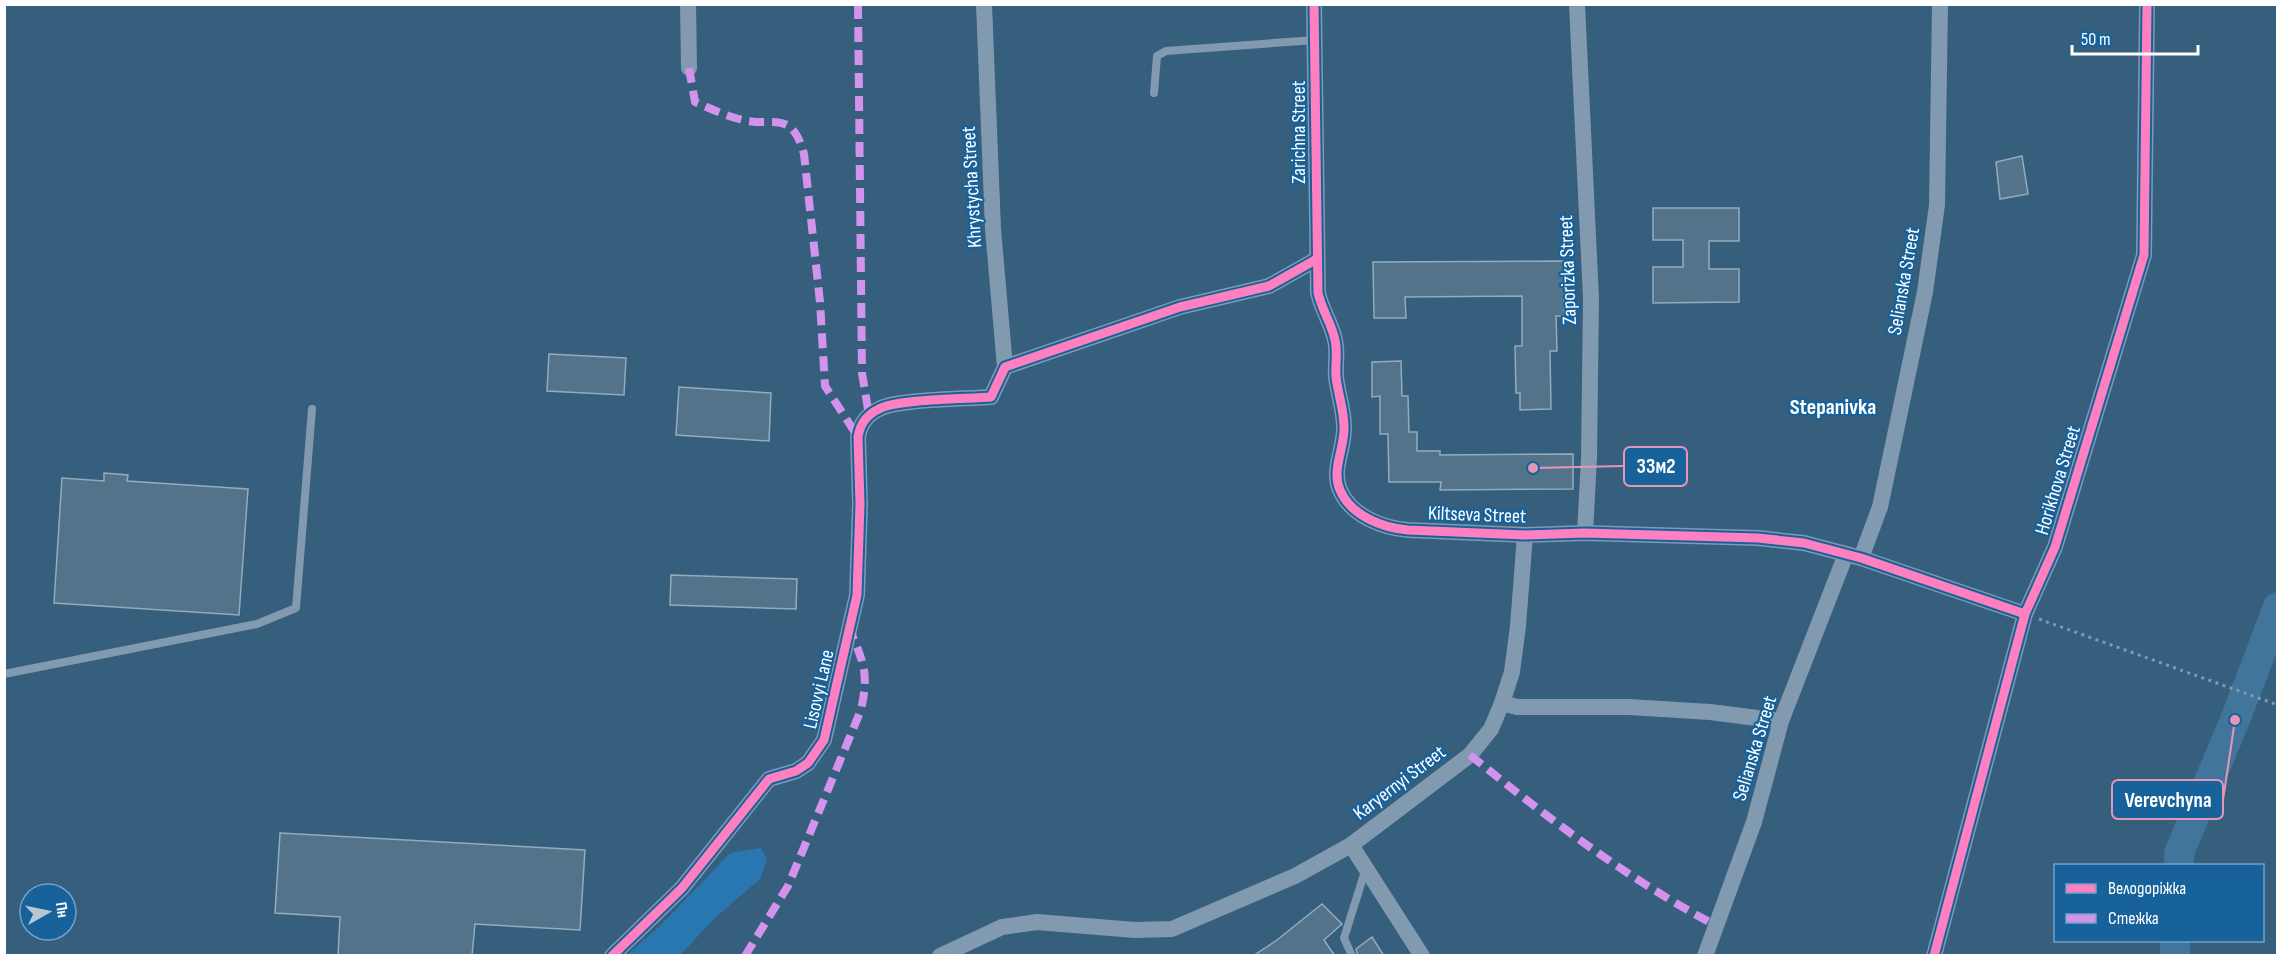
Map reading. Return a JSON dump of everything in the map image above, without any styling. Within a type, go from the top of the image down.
[{"type":"street","points":[[688,4],[689,68]]},
{"type":"street","name":"Khrystycha Street","points":[[984,4],[993,229],[1005,367]]},
{"type":"street","name":"Zarichna Street","points":[[1314,4],[1317,259]]},
{"type":"street","name":"Zaporizka Street","points":[[1577,4],[1591,300],[1589,458],[1585,533]]},
{"type":"street","name":"Selianska Street","points":[[1705,956],[1754,822],[1781,721],[1853,556],[1880,507],[1925,292],[1937,205],[1940,4]]},
{"type":"street","name":"Horikhova Street","points":[[1934,956],[2025,614],[2055,547],[2144,255],[2147,4]]},
{"type":"street","points":[[1005,367],[1180,307],[1269,286],[1317,259]]},
{"type":"street","name":"Kiltseva Street","points":[[1317,259],[1318,293],[1335,340],[1336,378],[1345,429],[1338,471],[1340,490],[1350,505],[1362,515],[1391,529],[1758,538],[1804,543],[1853,556],[2025,614]]},
{"type":"street","name":"Lisovyi Lane","points":[[612,956],[682,888],[769,779],[796,771],[808,763],[824,740],[858,595],[860,504],[858,437],[860,428],[869,415],[881,407],[991,397],[1005,367]]},
{"type":"street","name":"Karyernyi Street","points":[[1422,956],[1351,845],[1470,755],[1491,729],[1512,672],[1525,534]]},
{"type":"street","points":[[1502,703],[1517,707],[1629,707],[1698,711],[1781,721]]},
{"type":"street","points":[[940,956],[1002,927],[1037,922],[1135,930],[1172,929],[1294,876],[1351,845]]},
{"type":"lane","points":[[1154,93],[1157,56],[1166,51],[1315,40]]},
{"type":"lane","points":[[4,674],[257,624],[296,608],[312,409]]},
{"type":"lane","points":[[1352,956],[1344,938],[1366,868]]},
{"type":"path","points":[[2025,614],[2277,705]]},
{"type":"shaded area","points":[[761,848],[767,859],[760,879],[716,917],[680,955],[627,955],[660,926],[730,853]]},
{"type":"building","points":[[2022,156],[2028,194],[2000,199],[1996,162]]},
{"type":"building","points":[[1653,208],[1739,208],[1739,241],[1709,241],[1709,269],[1739,269],[1739,302],[1653,303],[1653,267],[1683,267],[1683,240],[1653,240]]},
{"type":"building","points":[[1564,261],[1564,316],[1556,316],[1557,351],[1550,351],[1551,409],[1520,410],[1520,393],[1516,393],[1515,346],[1522,346],[1522,296],[1405,297],[1406,318],[1374,318],[1373,262]]},
{"type":"building","points":[[549,354],[626,358],[624,395],[547,391]]},
{"type":"building","points":[[1401,361],[1402,396],[1408,396],[1409,432],[1417,432],[1417,451],[1440,451],[1440,455],[1573,454],[1573,489],[1440,490],[1441,482],[1389,482],[1388,434],[1380,434],[1380,396],[1372,397],[1372,362]]},
{"type":"building","points":[[679,387],[771,393],[769,441],[676,435]]},
{"type":"building","points":[[104,473],[128,475],[127,481],[248,489],[239,615],[54,603],[62,478],[104,481]]},
{"type":"building","points":[[671,575],[797,579],[796,609],[670,605]]},
{"type":"building","points":[[280,833],[585,850],[580,930],[475,924],[472,956],[338,956],[340,917],[275,913]]},
{"type":"building","points":[[1322,904],[1342,924],[1324,940],[1335,956],[1253,956],[1277,940]]},
{"type":"building","points":[[1372,937],[1384,956],[1358,956],[1356,949]]},
{"type":"waterway","points":[[2179,864],[2179,853],[2235,720],[2278,607]]},
{"type":"waterway","points":[[2175,942],[2175,956]]},
{"type":"marked path","points":[[858,4],[862,373],[869,415]]},
{"type":"marked path","points":[[689,68],[695,102],[739,119],[787,125],[799,139],[804,154],[820,302],[825,386],[858,437]]},
{"type":"marked path","points":[[745,956],[788,886],[861,710],[865,687],[864,669],[850,630]]},
{"type":"marked path","points":[[1470,755],[1588,846],[1682,907],[1715,925]]},
{"type":"cycle path","points":[[1314,4],[1318,293],[1336,345],[1336,377],[1344,427],[1338,482],[1345,499],[1360,514],[1388,527],[1408,530],[1525,535],[1585,533],[1758,538],[1804,543],[1861,558],[2025,614]]},
{"type":"cycle path","points":[[1934,956],[2025,614],[2055,547],[2144,255],[2147,4]]},
{"type":"cycle path","points":[[612,956],[682,888],[769,779],[796,771],[808,763],[824,740],[857,595],[860,504],[858,437],[860,428],[867,417],[874,411],[901,403],[991,397],[1005,367],[1180,307],[1269,286],[1317,259]]},
{"type":"place","name":"33м2","points":[[1533,468]]},
{"type":"place","name":"Verevchyna","points":[[2235,720]]},
{"type":"district","name":"Stepanivka","points":[[1833,406]]}]
